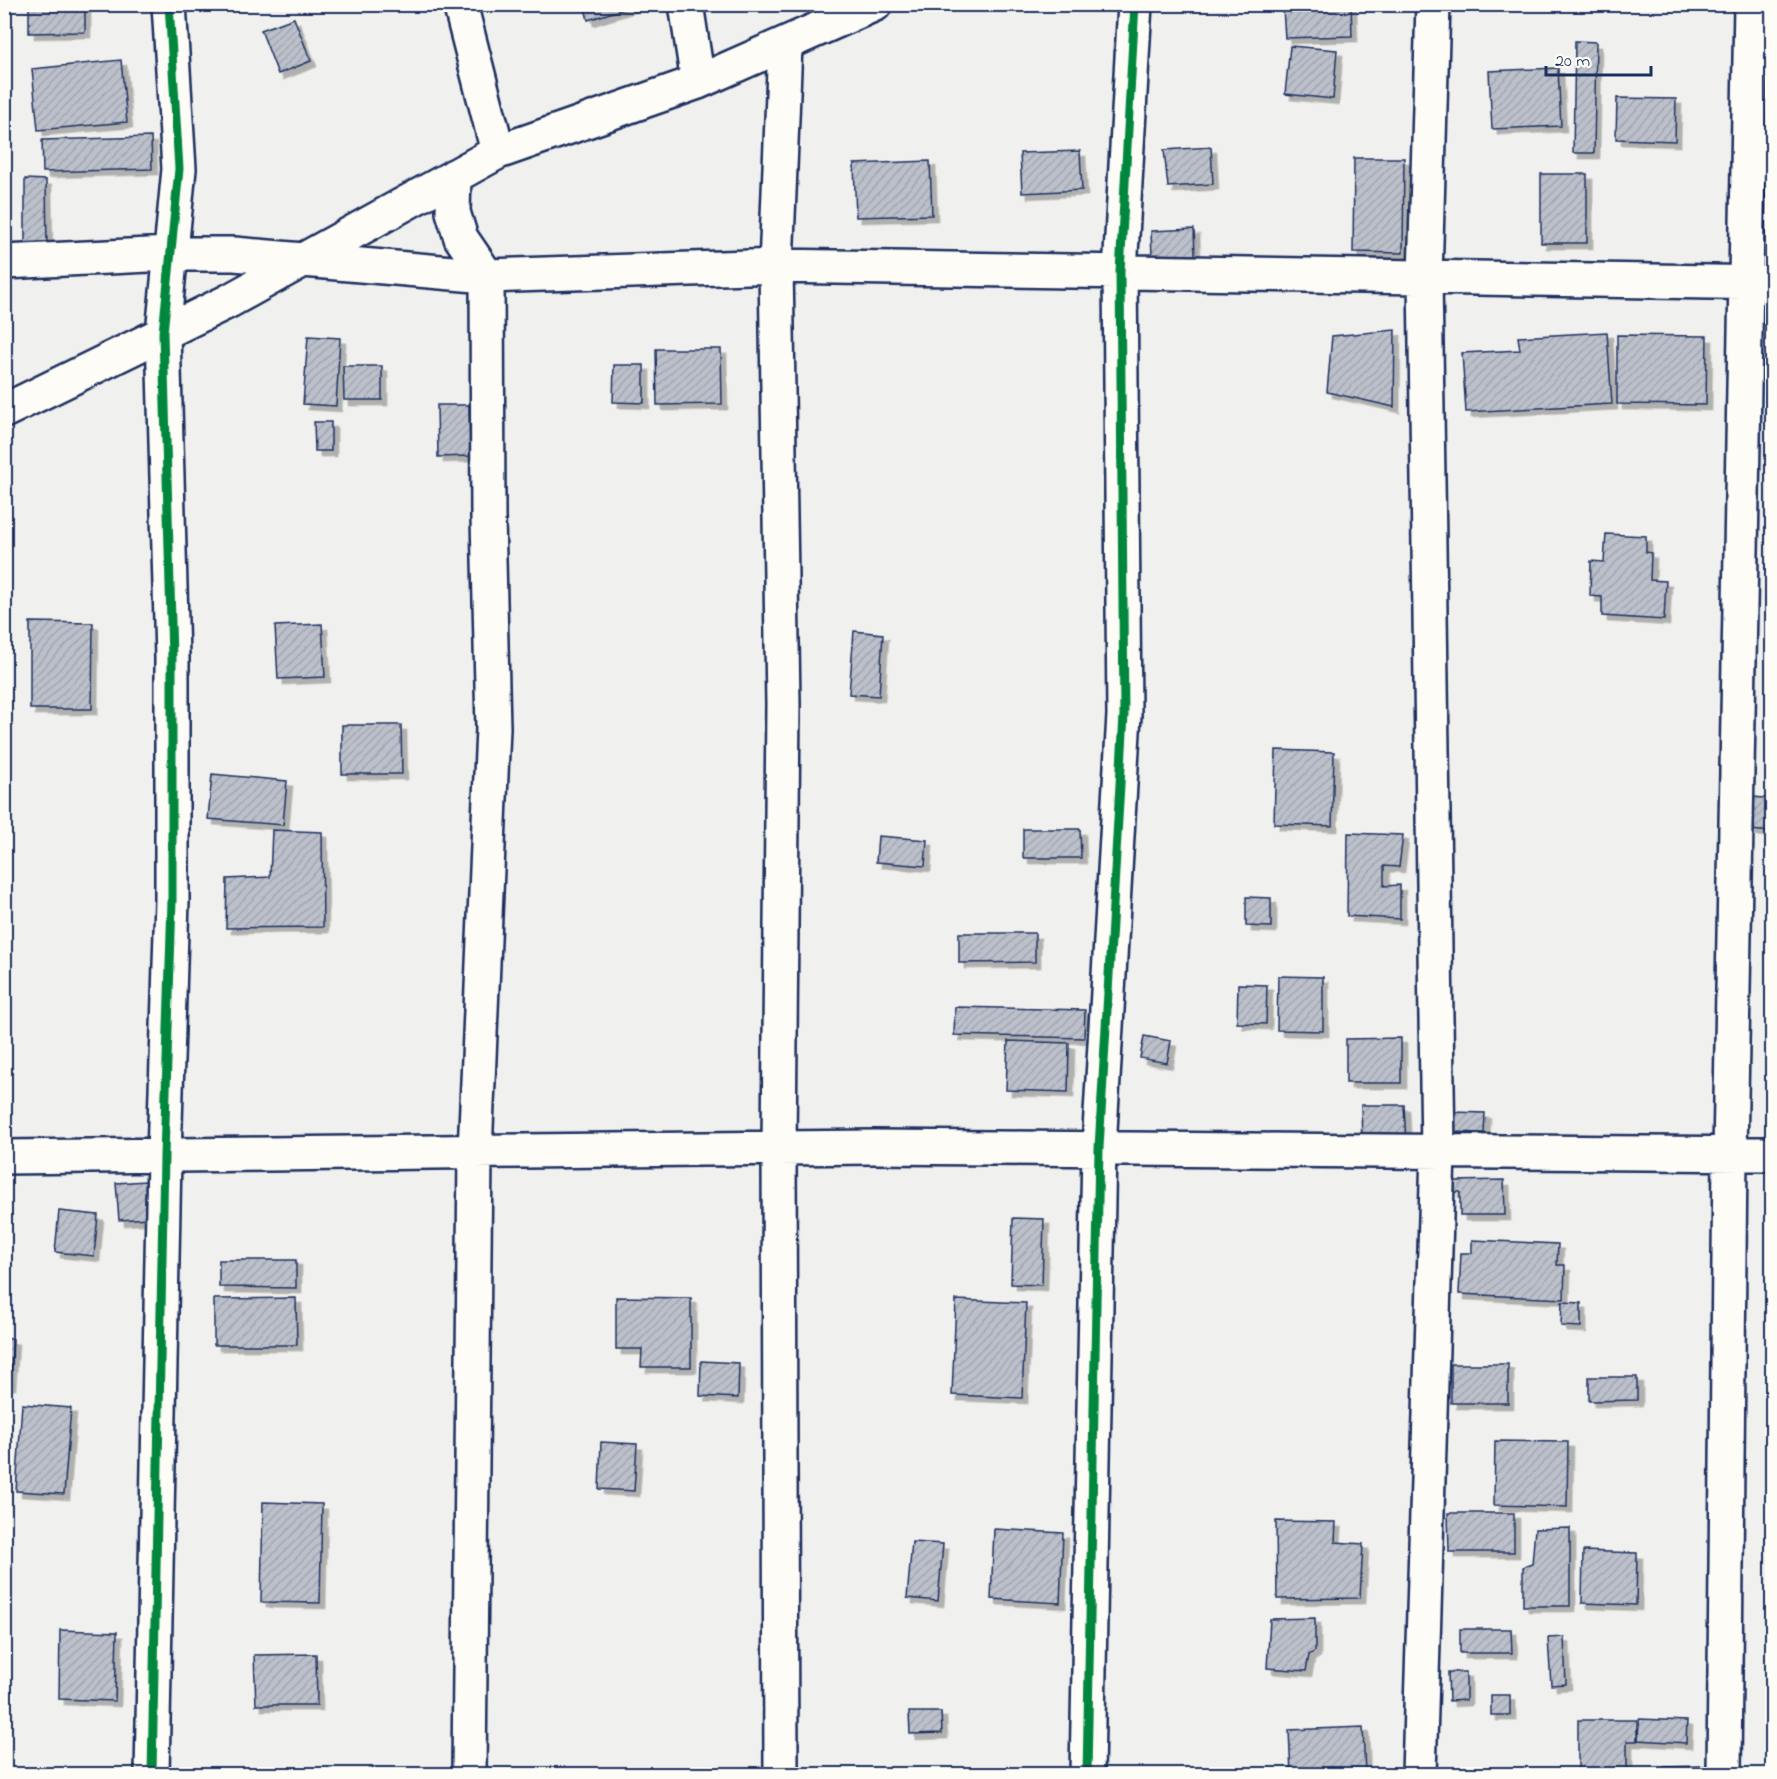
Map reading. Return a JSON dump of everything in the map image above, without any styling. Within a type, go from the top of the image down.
[{"type":"street","points":[[152,1774],[164,1155],[172,900],[172,658],[163,333],[179,169],[169,4]]},
{"type":"street","points":[[460,4],[498,152]]},
{"type":"street","points":[[686,4],[698,82]]},
{"type":"street","points":[[4,411],[305,260],[498,152],[698,82],[875,4]]},
{"type":"street","points":[[1087,1774],[1099,1148],[1124,715],[1120,272],[1136,4]]},
{"type":"street","points":[[1419,1774],[1438,1152],[1425,278],[1433,4]]},
{"type":"street","points":[[1724,1774],[1730,1154],[1760,284],[1751,4]]},
{"type":"street","points":[[782,1774],[779,1149],[783,704],[776,266],[785,45]]},
{"type":"street","points":[[454,176],[453,212],[461,238],[487,276],[488,517],[493,729],[475,1152],[469,1774]]},
{"type":"street","points":[[4,262],[170,254],[234,254],[487,276],[776,266],[1760,284]]},
{"type":"street","points":[[4,1157],[1099,1148],[1773,1154]]},
{"type":"building","points":[[29,4],[85,4],[85,32],[29,33]]},
{"type":"building","points":[[584,4],[636,4],[636,5],[588,20]]},
{"type":"building","points":[[1351,5],[1352,36],[1285,38],[1283,8]]},
{"type":"building","points":[[294,18],[311,61],[278,74],[261,30]]},
{"type":"building","points":[[1575,41],[1596,42],[1594,153],[1573,153]]},
{"type":"building","points":[[1290,46],[1337,50],[1333,99],[1285,94]]},
{"type":"building","points":[[121,60],[127,122],[38,130],[32,69]]},
{"type":"building","points":[[1558,68],[1561,126],[1492,129],[1489,71]]},
{"type":"building","points":[[1617,98],[1676,99],[1675,141],[1616,139]]},
{"type":"building","points":[[151,137],[152,169],[43,172],[42,140]]},
{"type":"building","points":[[1211,147],[1213,184],[1168,187],[1164,150]]},
{"type":"building","points":[[1080,151],[1082,190],[1022,193],[1020,153]]},
{"type":"building","points":[[1354,158],[1404,158],[1403,253],[1353,252]]},
{"type":"building","points":[[930,161],[932,215],[856,217],[854,164]]},
{"type":"building","points":[[1541,174],[1587,174],[1587,243],[1541,243]]},
{"type":"building","points":[[25,179],[46,180],[47,248],[25,247]]},
{"type":"building","points":[[1194,229],[1195,255],[1152,257],[1151,231]]},
{"type":"building","points":[[1395,330],[1394,407],[1327,392],[1332,336]]},
{"type":"building","points":[[1607,332],[1612,404],[1466,412],[1462,353],[1520,350],[1518,337]]},
{"type":"building","points":[[1617,335],[1707,336],[1706,405],[1617,404]]},
{"type":"building","points":[[308,336],[340,338],[336,406],[303,404]]},
{"type":"building","points":[[656,349],[721,349],[722,404],[657,405]]},
{"type":"building","points":[[614,365],[644,365],[644,403],[613,402]]},
{"type":"building","points":[[343,366],[382,366],[382,400],[344,400]]},
{"type":"building","points":[[437,405],[469,405],[470,456],[438,457]]},
{"type":"building","points":[[314,422],[331,422],[331,451],[315,451]]},
{"type":"building","points":[[1606,534],[1646,536],[1646,552],[1651,553],[1650,580],[1666,581],[1664,620],[1602,616],[1602,597],[1590,596],[1591,561],[1604,562]]},
{"type":"building","points":[[30,622],[93,623],[92,709],[30,709]]},
{"type":"building","points":[[322,624],[325,677],[278,679],[275,626]]},
{"type":"building","points":[[854,631],[883,634],[879,696],[849,694]]},
{"type":"building","points":[[342,725],[401,725],[402,774],[342,774]]},
{"type":"building","points":[[1276,750],[1334,752],[1332,826],[1274,824]]},
{"type":"building","points":[[212,774],[287,781],[283,825],[208,819]]},
{"type":"building","points":[[1754,797],[1772,799],[1772,832],[1750,830]]},
{"type":"building","points":[[1023,829],[1080,829],[1081,858],[1023,858]]},
{"type":"building","points":[[272,830],[322,832],[323,927],[226,928],[227,879],[270,877]]},
{"type":"building","points":[[1348,833],[1403,835],[1399,867],[1384,866],[1384,886],[1400,885],[1400,919],[1347,916]]},
{"type":"building","points":[[878,836],[927,840],[925,866],[876,862]]},
{"type":"building","points":[[1246,897],[1271,898],[1271,927],[1246,926]]},
{"type":"building","points":[[959,933],[1035,933],[1035,962],[959,963]]},
{"type":"building","points":[[1278,976],[1323,977],[1323,1031],[1277,1030]]},
{"type":"building","points":[[1238,984],[1267,985],[1266,1024],[1237,1023]]},
{"type":"building","points":[[955,1007],[1085,1010],[1084,1038],[954,1035]]},
{"type":"building","points":[[1144,1036],[1171,1041],[1167,1063],[1140,1058]]},
{"type":"building","points":[[1401,1038],[1401,1083],[1346,1083],[1346,1039]]},
{"type":"building","points":[[1008,1041],[1069,1043],[1068,1092],[1006,1090]]},
{"type":"building","points":[[1361,1105],[1404,1105],[1406,1143],[1362,1143]]},
{"type":"building","points":[[1452,1112],[1485,1113],[1484,1133],[1451,1132]]},
{"type":"building","points":[[1504,1180],[1505,1215],[1460,1215],[1460,1192],[1453,1192],[1453,1181]]},
{"type":"building","points":[[146,1181],[149,1218],[119,1220],[116,1183]]},
{"type":"building","points":[[59,1211],[98,1215],[94,1256],[55,1252]]},
{"type":"building","points":[[1013,1218],[1044,1219],[1042,1285],[1011,1284]]},
{"type":"building","points":[[1472,1240],[1558,1244],[1557,1265],[1565,1265],[1564,1299],[1459,1294],[1461,1253],[1472,1253]]},
{"type":"building","points":[[219,1260],[296,1260],[296,1288],[219,1287]]},
{"type":"building","points":[[616,1297],[691,1298],[691,1367],[641,1367],[642,1349],[616,1349]]},
{"type":"building","points":[[296,1298],[297,1345],[214,1345],[214,1299]]},
{"type":"building","points":[[956,1300],[1026,1303],[1022,1398],[952,1395]]},
{"type":"building","points":[[1562,1302],[1581,1303],[1581,1327],[1561,1326]]},
{"type":"building","points":[[4,1338],[13,1339],[10,1384],[4,1384]]},
{"type":"building","points":[[701,1361],[739,1363],[738,1398],[700,1396]]},
{"type":"building","points":[[1451,1364],[1508,1364],[1508,1403],[1451,1403]]},
{"type":"building","points":[[1589,1377],[1637,1377],[1637,1400],[1589,1401]]},
{"type":"building","points":[[22,1404],[71,1408],[64,1494],[16,1491]]},
{"type":"building","points":[[1495,1441],[1568,1442],[1567,1507],[1494,1505]]},
{"type":"building","points":[[601,1442],[637,1444],[634,1491],[599,1489]]},
{"type":"building","points":[[263,1502],[322,1504],[320,1603],[261,1602]]},
{"type":"building","points":[[1448,1513],[1514,1513],[1514,1552],[1449,1552]]},
{"type":"building","points":[[1276,1521],[1336,1522],[1335,1542],[1363,1544],[1360,1598],[1277,1599]]},
{"type":"building","points":[[1570,1528],[1570,1606],[1523,1606],[1523,1567],[1532,1564],[1535,1529]]},
{"type":"building","points":[[994,1529],[1063,1533],[1060,1603],[991,1599]]},
{"type":"building","points":[[912,1542],[943,1544],[938,1601],[907,1598]]},
{"type":"building","points":[[1583,1551],[1637,1553],[1636,1605],[1582,1603]]},
{"type":"building","points":[[1315,1618],[1315,1651],[1309,1655],[1306,1671],[1267,1668],[1270,1619]]},
{"type":"building","points":[[1460,1629],[1511,1629],[1512,1653],[1460,1653]]},
{"type":"building","points":[[60,1630],[117,1632],[115,1701],[59,1699]]},
{"type":"building","points":[[1564,1637],[1566,1684],[1551,1685],[1548,1638]]},
{"type":"building","points":[[316,1654],[317,1705],[256,1705],[254,1655]]},
{"type":"building","points":[[1448,1672],[1466,1672],[1466,1700],[1449,1701]]},
{"type":"building","points":[[1491,1695],[1510,1695],[1510,1715],[1491,1715]]},
{"type":"building","points":[[909,1712],[941,1712],[942,1733],[910,1734]]},
{"type":"building","points":[[1639,1719],[1687,1721],[1686,1743],[1638,1740]]},
{"type":"building","points":[[1578,1720],[1637,1720],[1637,1741],[1627,1741],[1627,1774],[1578,1774]]},
{"type":"building","points":[[1363,1727],[1365,1774],[1291,1774],[1289,1730]]},
{"type":"building","points":[[1703,1766],[1703,1774],[1664,1774],[1664,1767]]},
{"type":"cycle path","points":[[152,1774],[164,1156],[172,900],[172,658],[163,333],[179,169],[169,4]]},
{"type":"cycle path","points":[[1087,1774],[1099,1148],[1124,715],[1120,272],[1135,4]]}]
